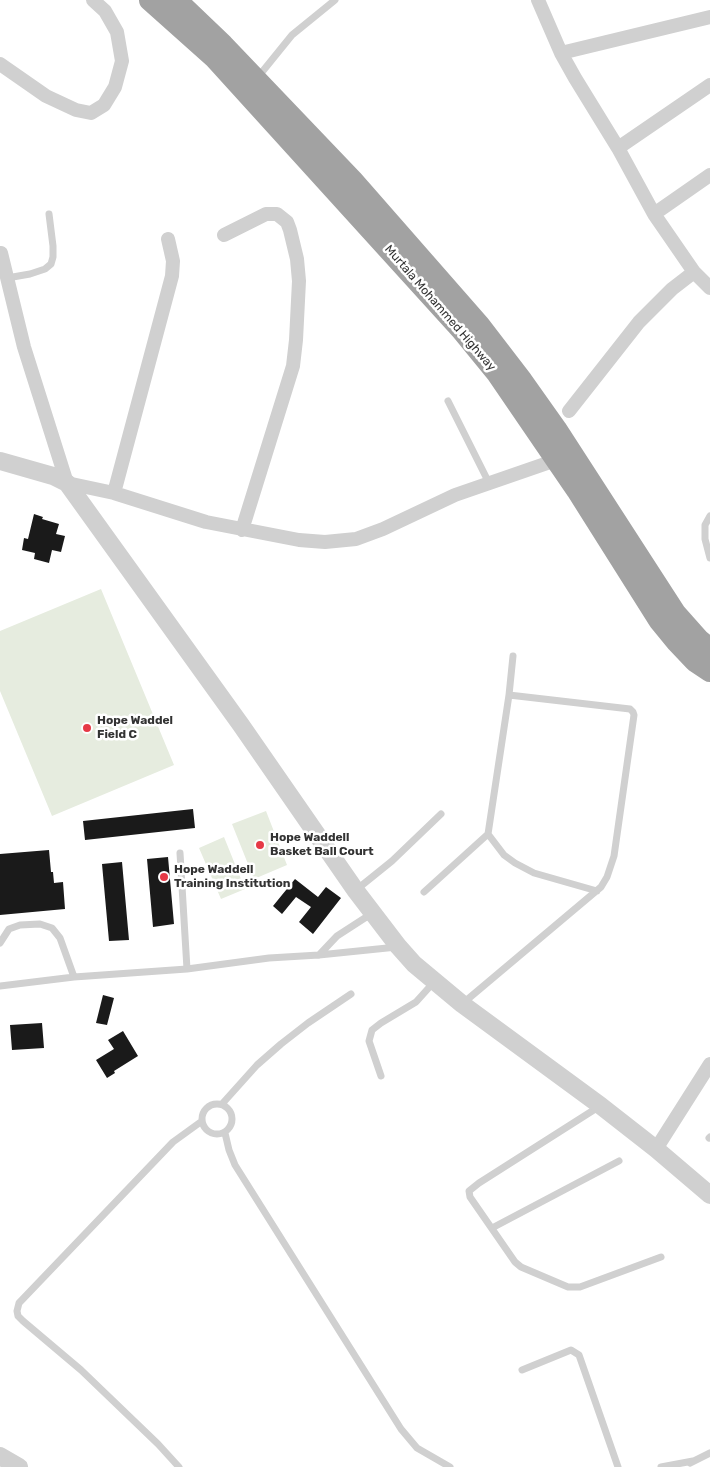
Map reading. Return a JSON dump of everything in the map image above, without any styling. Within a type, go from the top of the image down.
[{"type":"highway","name":"Murtala Mohammed Highway","points":[[150,0],[215,58],[461,329],[564,457],[675,613],[710,650]]},
{"type":"highway","name":"Murtala Mohammed Highway","points":[[176,0],[256,79],[352,180],[479,325],[522,381],[659,620],[695,661],[710,671]]},
{"type":"street","points":[[0,64],[46,96],[76,110],[91,113],[104,104],[114,87],[122,61],[117,32],[105,11],[93,0]]},
{"type":"street","points":[[538,0],[561,53],[618,148],[654,214],[694,272],[710,288]]},
{"type":"street","points":[[561,53],[710,17]]},
{"type":"street","points":[[618,148],[710,84]]},
{"type":"street","points":[[654,214],[710,175]]},
{"type":"street","points":[[224,235],[266,214],[276,214],[287,222],[290,230],[297,259],[299,281],[296,340],[292,366],[242,530]]},
{"type":"street","points":[[114,493],[172,276],[173,261],[168,239]]},
{"type":"street","points":[[1,253],[24,347],[68,482],[241,725],[356,891],[398,946],[434,982],[656,1149],[710,1195]]},
{"type":"street","points":[[569,411],[639,322],[672,289],[694,272]]},
{"type":"street","points":[[0,461],[68,482],[114,493],[206,522],[299,540],[325,542],[356,539],[455,495],[564,457]]},
{"type":"street","points":[[656,1149],[708,1070]]},
{"type":"street","points":[[0,1456],[19,1467]]},
{"type":"lane","points":[[256,79],[292,35],[335,0]]},
{"type":"lane","points":[[7,278],[46,269],[51,264],[53,246],[49,214]]},
{"type":"lane","points":[[448,401],[489,483]]},
{"type":"lane","points":[[710,516],[705,525],[705,539],[710,558]]},
{"type":"lane","points":[[424,892],[488,834],[513,656]]},
{"type":"lane","points":[[462,1004],[597,891],[608,877],[614,856],[633,712],[630,710],[509,694]]},
{"type":"lane","points":[[356,891],[392,861],[441,814]]},
{"type":"lane","points":[[488,834],[504,856],[534,873],[597,891]]},
{"type":"lane","points":[[180,853],[187,969]]},
{"type":"lane","points":[[319,955],[337,936],[373,913]]},
{"type":"lane","points":[[0,943],[9,929],[20,925],[40,924],[52,928],[60,938],[74,977]]},
{"type":"lane","points":[[0,986],[74,977],[187,969],[269,958],[319,955],[398,946]]},
{"type":"lane","points":[[381,1076],[369,1041],[372,1030],[416,1002],[434,982]]},
{"type":"lane","points":[[222,1104],[257,1065],[281,1044],[351,994]]},
{"type":"lane","points":[[222,1104],[230,1110],[233,1120],[232,1125],[225,1133],[215,1135],[210,1133],[204,1126],[202,1121],[204,1111],[208,1107],[222,1104]]},
{"type":"lane","points":[[600,1106],[479,1183],[470,1192],[470,1197],[515,1262],[521,1267],[568,1287],[580,1287],[661,1257]]},
{"type":"lane","points":[[178,1467],[158,1444],[81,1370],[22,1321],[17,1311],[19,1303],[173,1142],[202,1121]]},
{"type":"lane","points":[[225,1133],[235,1165],[401,1429],[417,1448],[450,1467]]},
{"type":"lane","points":[[492,1228],[619,1161]]},
{"type":"lane","points":[[522,1370],[571,1350],[579,1355],[618,1467]]},
{"type":"lane","points":[[684,1467],[710,1453]]},
{"type":"lane","points":[[661,1467],[692,1461]]},
{"type":"shaded area","name":"Hope Waddel Field C","points":[[101,589],[174,765],[52,816],[0,691],[0,631]]},
{"type":"shaded area","name":"Hope Waddell Basket Ball Court","points":[[266,811],[287,865],[254,879],[232,824]]},
{"type":"shaded area","points":[[224,837],[245,889],[221,899],[199,848]]},
{"type":"building","points":[[34,514],[43,517],[42,519],[59,524],[56,534],[65,536],[61,552],[52,550],[49,563],[34,559],[35,553],[22,550],[24,538],[28,539]]},
{"type":"building","points":[[193,809],[195,828],[85,840],[83,821]]},
{"type":"building","points":[[49,850],[54,883],[63,882],[65,909],[0,915],[0,854]]},
{"type":"building","points":[[168,857],[174,924],[153,927],[147,859]]},
{"type":"building","points":[[122,862],[129,940],[109,941],[102,864]]},
{"type":"building","points":[[295,879],[318,897],[326,887],[341,898],[313,934],[299,922],[311,907],[296,897],[282,914],[273,906]]},
{"type":"building","points":[[103,995],[114,998],[107,1025],[96,1023]]},
{"type":"building","points":[[42,1023],[44,1048],[12,1050],[10,1025]]},
{"type":"building","points":[[123,1031],[138,1056],[114,1071],[115,1073],[107,1078],[96,1060],[114,1049],[108,1040]]},
{"type":"place","name":"Hope Waddel Field C","points":[[87,728]]},
{"type":"place","name":"Hope Waddell Basket Ball Court","points":[[260,845]]},
{"type":"place","name":"Hope Waddell Training Institution","points":[[164,877]]}]
